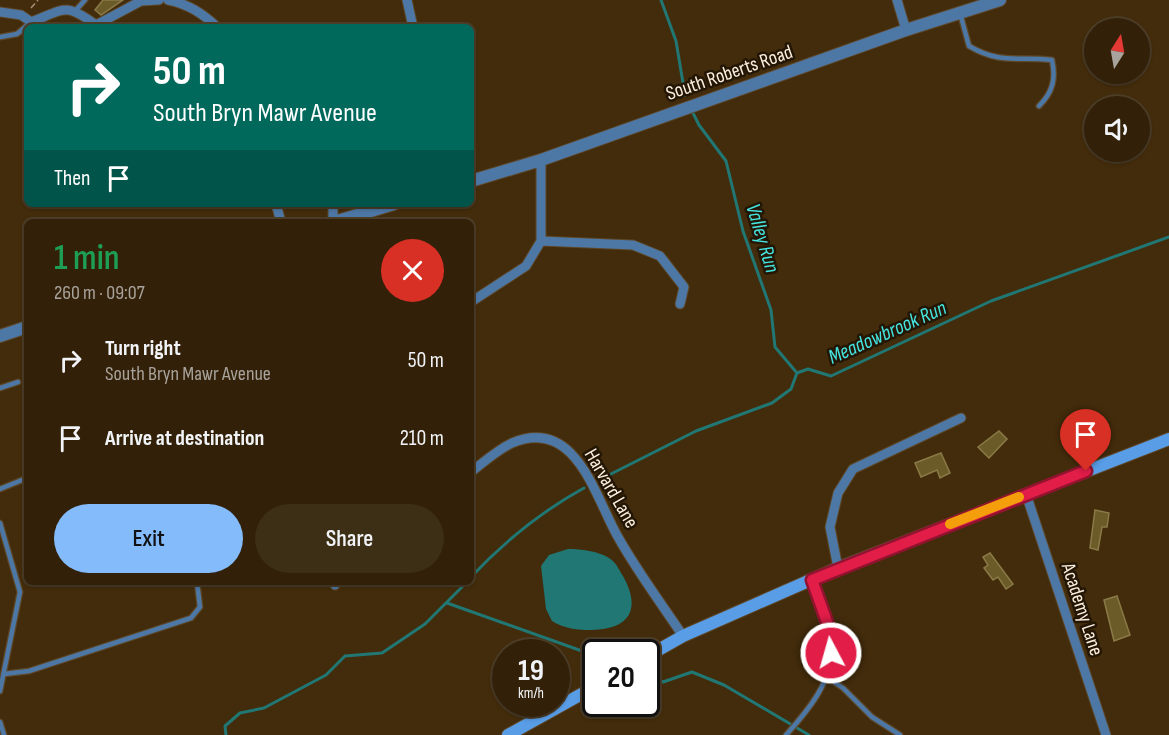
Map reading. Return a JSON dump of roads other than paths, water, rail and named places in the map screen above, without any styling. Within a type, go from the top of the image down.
[{"type":"main road","points":[[660,649],[683,636],[838,568],[1169,439]]},
{"type":"main road","points":[[508,735],[582,694]]},
{"type":"street","points":[[98,24],[141,1],[159,0]]},
{"type":"street","points":[[168,0],[182,1],[202,13],[214,24]]},
{"type":"street","points":[[407,0],[412,24]]},
{"type":"street","points":[[897,0],[906,30]]},
{"type":"street","name":"South Roberts Road","points":[[474,180],[541,160],[906,30],[1000,0]]},
{"type":"street","points":[[0,12],[27,20],[67,9],[76,10],[95,24]]},
{"type":"street","points":[[474,300],[526,266],[541,241],[541,160]]},
{"type":"street","points":[[343,219],[384,207]]},
{"type":"street","points":[[541,241],[633,245],[660,256],[684,287],[680,304]]},
{"type":"street","points":[[0,334],[24,328]]},
{"type":"street","points":[[838,568],[830,527],[838,493],[853,469],[960,418]]},
{"type":"street","name":"Harvard Lane","points":[[474,470],[507,446],[520,441],[545,440],[564,447],[581,464],[618,537],[683,636]]},
{"type":"street","name":"Academy Lane","points":[[1026,494],[1106,735]]},
{"type":"lane","points":[[76,10],[85,0]]},
{"type":"lane","points":[[960,13],[969,46],[981,53],[1015,61],[1052,60],[1054,84],[1048,97],[1039,105]]},
{"type":"lane","points":[[24,24],[27,20]]},
{"type":"lane","points":[[0,37],[17,34],[24,24]]},
{"type":"lane","points":[[0,387],[18,382]]},
{"type":"lane","points":[[0,489],[24,479]]},
{"type":"lane","points":[[0,523],[20,592],[0,691]]},
{"type":"lane","points":[[786,735],[819,695],[828,678],[831,640],[812,580]]},
{"type":"lane","points":[[4,674],[29,671],[191,618],[200,607],[200,592],[197,585]]},
{"type":"lane","points":[[828,678],[843,688],[872,717],[900,735]]},
{"type":"lane","points":[[0,722],[2,732]]},
{"type":"water","points":[[568,549],[600,554],[615,564],[629,588],[631,599],[631,608],[623,621],[605,629],[581,630],[562,626],[552,621],[546,609],[541,566],[549,555]]},
{"type":"waterway","name":"Valley Run","points":[[661,0],[676,41],[685,95]]},
{"type":"waterway","name":"Valley Run","points":[[693,113],[699,125],[726,161],[743,231],[771,310],[775,347],[797,373]]},
{"type":"waterway","name":"Meadowbrook Run","points":[[601,479],[696,431],[772,403],[791,389],[797,373],[808,369],[831,376],[991,301],[1169,237]]},
{"type":"waterway","name":"Meadowbrook Run","points":[[474,574],[524,528],[584,488]]},
{"type":"waterway","name":"Meadowbrook Run","points":[[226,735],[225,726],[240,713],[264,708],[326,675],[345,656],[382,653],[425,624],[464,585]]},
{"type":"waterway","points":[[447,603],[582,651]]},
{"type":"waterway","points":[[660,681],[663,682],[692,672],[724,685],[809,735]]}]
